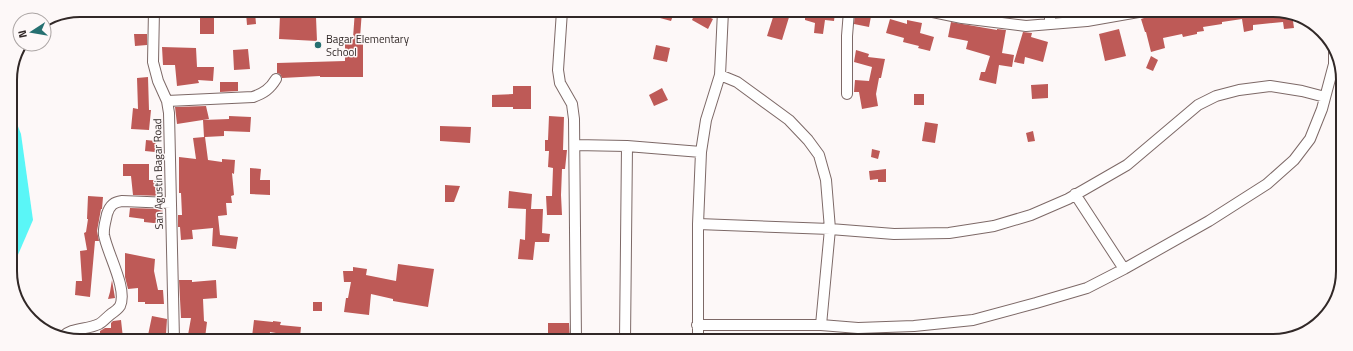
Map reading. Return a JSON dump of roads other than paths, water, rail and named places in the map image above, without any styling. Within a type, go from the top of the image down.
[{"type":"street","name":"San Agustin Bagar Road","points":[[154,17],[153,62],[158,81],[167,101],[169,113],[174,334]]},
{"type":"street","points":[[562,17],[558,70],[560,83],[572,104],[574,112],[576,334]]},
{"type":"street","points":[[698,334],[698,224],[701,152],[706,120],[720,75],[723,17]]},
{"type":"street","points":[[847,94],[849,17]]},
{"type":"street","points":[[957,17],[1026,26],[1087,21],[1110,17]]},
{"type":"street","points":[[1050,17],[1050,24]]},
{"type":"street","points":[[697,325],[820,324],[858,328],[914,326],[973,320],[1087,288],[1209,221],[1267,184],[1294,160],[1310,138],[1322,109],[1334,65]]},
{"type":"street","points":[[720,75],[737,82],[783,115],[808,140],[819,155],[826,180],[830,229],[820,324]]},
{"type":"street","points":[[167,101],[254,97],[264,93],[271,87],[276,79]]},
{"type":"street","points":[[698,224],[830,229],[894,234],[949,233],[994,226],[1031,215],[1076,194],[1127,165],[1198,105],[1216,96],[1239,90],[1270,86],[1302,91],[1325,97]]},
{"type":"street","points":[[575,145],[627,146],[701,152]]},
{"type":"street","points":[[625,334],[627,146]]},
{"type":"street","points":[[1076,194],[1124,269]]},
{"type":"street","points":[[67,333],[73,330],[99,324],[118,309],[122,300],[121,289],[104,234],[106,220],[112,205],[116,202],[122,201],[171,203]]},
{"type":"water","points":[[17,124],[21,134],[33,220],[17,257]]},
{"type":"place","name":"Bagar Elementary School","points":[[318,45]]}]
